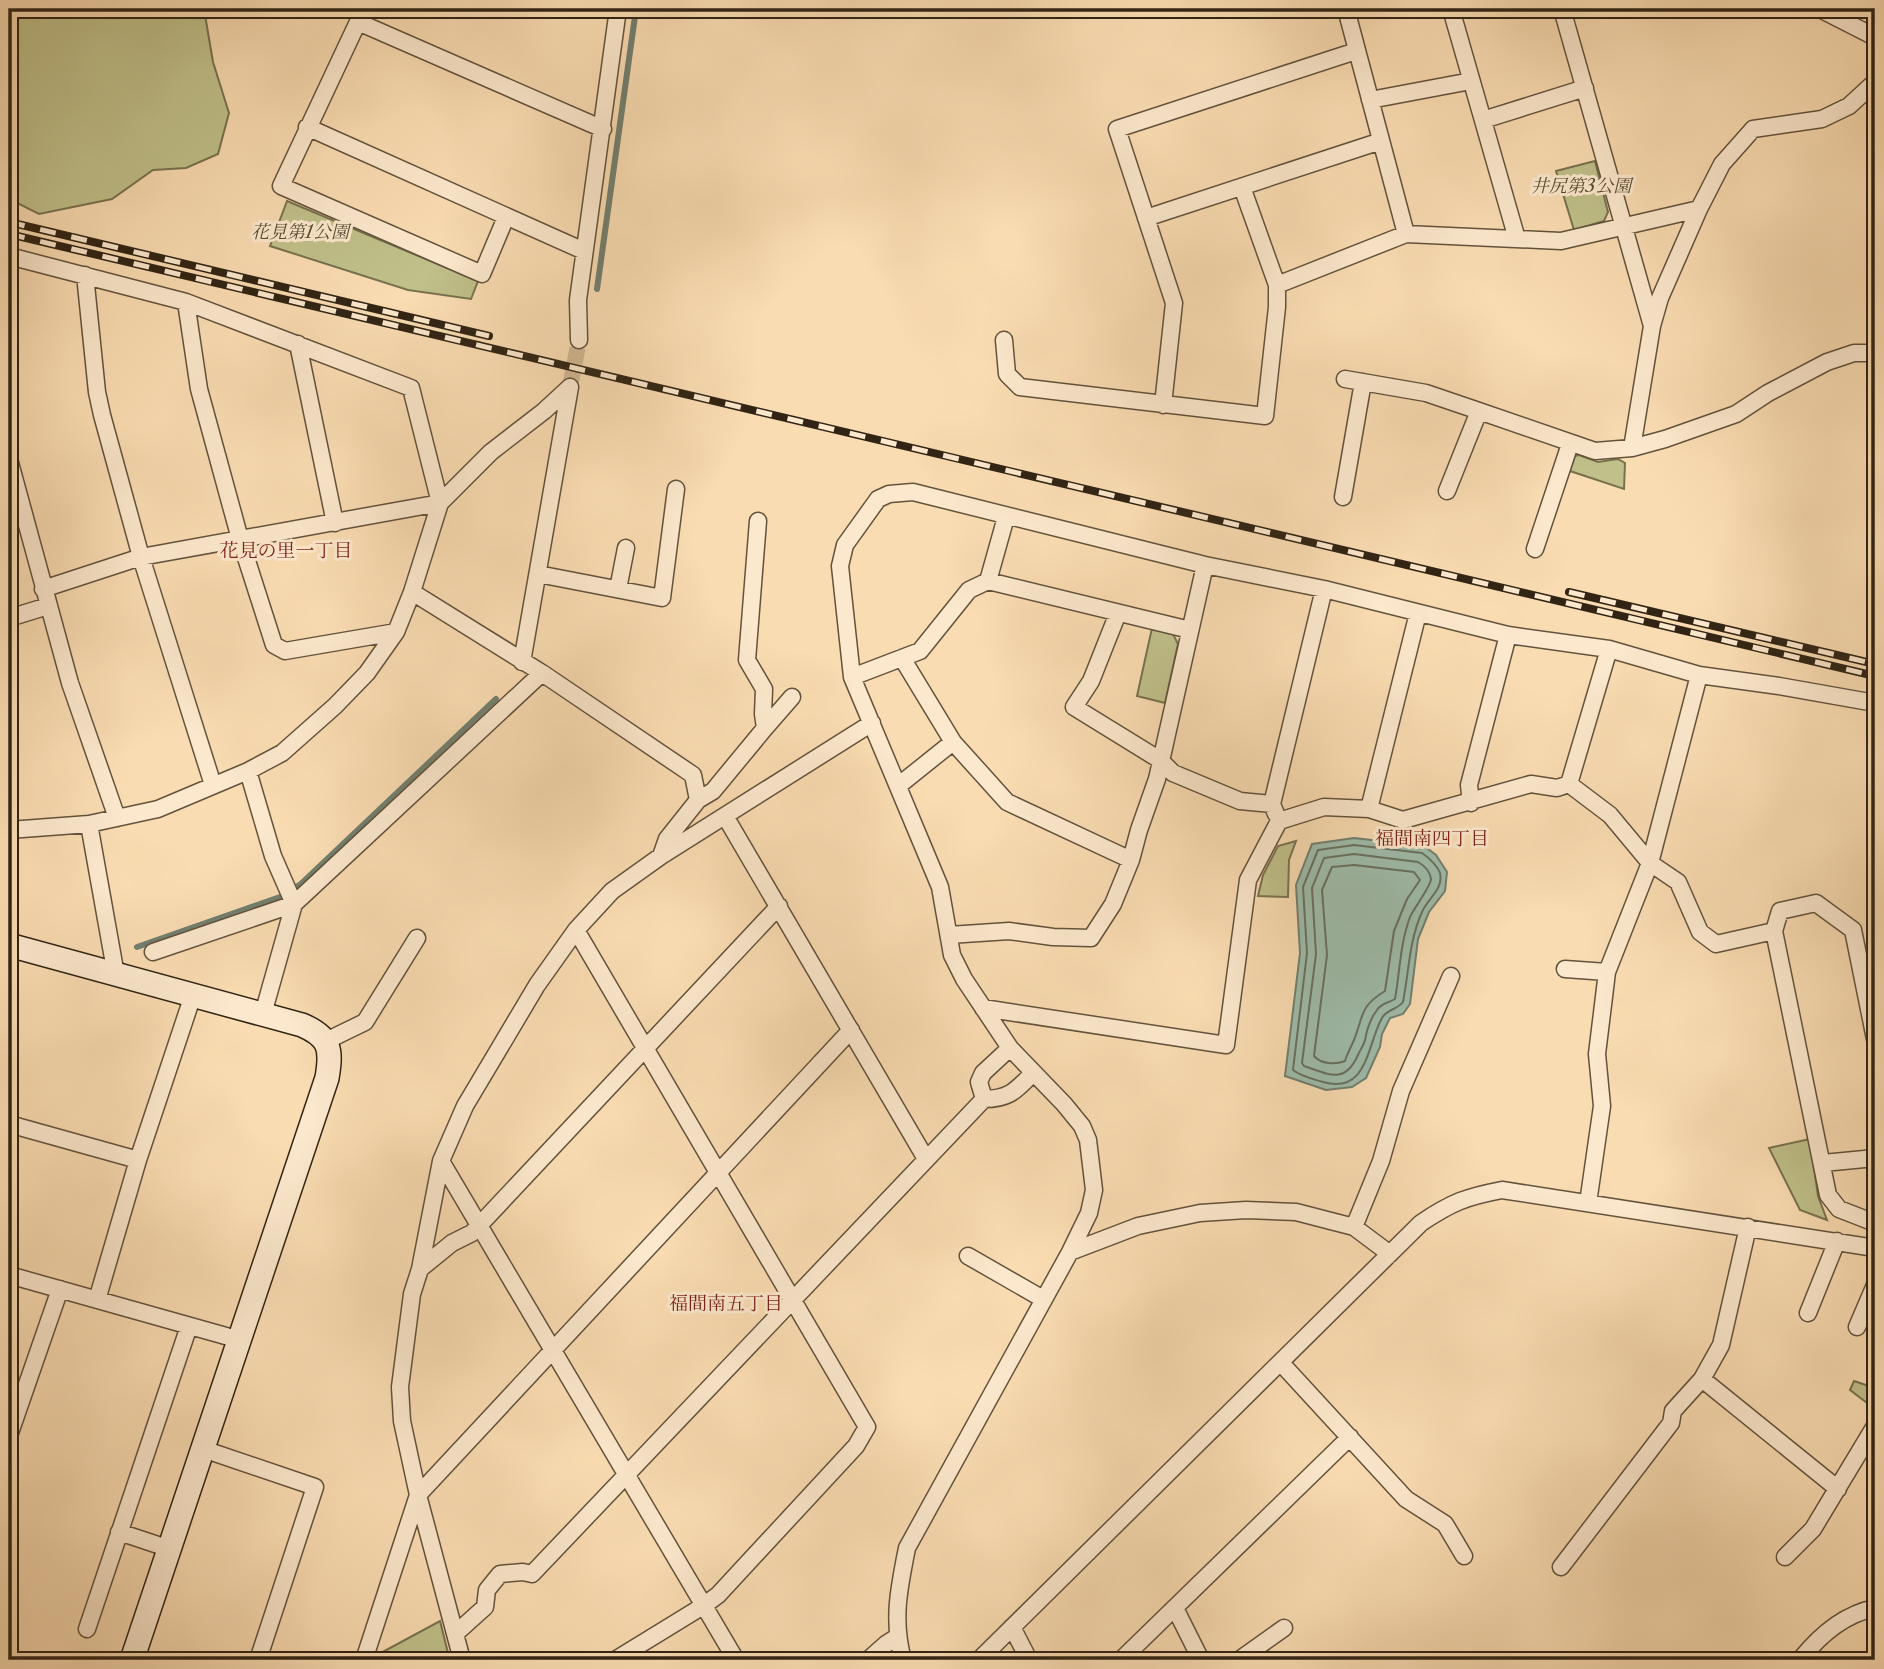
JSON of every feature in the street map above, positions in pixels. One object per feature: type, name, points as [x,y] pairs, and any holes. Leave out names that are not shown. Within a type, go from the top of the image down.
[{"type":"street","points":[[579,340],[578,300],[618,9]]},
{"type":"street","points":[[1346,9],[1406,234]]},
{"type":"street","points":[[1451,9],[1517,239]]},
{"type":"street","points":[[1562,9],[1652,326]]},
{"type":"street","points":[[1820,9],[1875,37]]},
{"type":"street","points":[[506,217],[481,274],[281,186],[361,15],[603,129]]},
{"type":"street","points":[[1163,405],[1174,303],[1117,129],[1356,51]]},
{"type":"street","points":[[1370,100],[1471,81]]},
{"type":"street","points":[[1632,448],[1652,326],[1660,298],[1722,164],[1753,129],[1822,119],[1849,106],[1875,82]]},
{"type":"street","points":[[1483,120],[1584,88]]},
{"type":"street","points":[[307,127],[584,251]]},
{"type":"street","points":[[1146,218],[1381,141]]},
{"type":"street","points":[[1004,340],[1007,374],[1020,387],[1265,416],[1277,285],[1242,187]]},
{"type":"street","points":[[1277,285],[1406,234],[1561,241],[1699,209]]},
{"type":"street","points":[[9,256],[186,302],[411,388],[440,503]]},
{"type":"street","points":[[85,275],[102,415],[141,557],[213,785]]},
{"type":"street","points":[[186,302],[198,389],[240,540],[274,645],[285,651],[396,632]]},
{"type":"street","points":[[298,344],[335,523]]},
{"type":"street","points":[[1345,379],[1426,393],[1595,451],[1632,448],[1665,439],[1736,414],[1768,393],[1827,362],[1854,354],[1875,353]]},
{"type":"street","points":[[1343,497],[1363,382]]},
{"type":"street","points":[[9,830],[89,824],[158,809],[248,771],[282,752],[335,706],[367,673],[396,632],[412,592],[440,503],[491,452],[570,387],[522,662]]},
{"type":"street","points":[[1447,491],[1479,411]]},
{"type":"street","points":[[1535,549],[1570,444]]},
{"type":"street","points":[[9,459],[70,683],[117,818]]},
{"type":"street","points":[[538,574],[662,598],[676,489]]},
{"type":"street","points":[[903,1660],[897,1637],[897,1601],[907,1548],[1070,1252],[1089,1213],[1094,1190],[1088,1139],[1082,1126],[1010,1048],[964,979],[953,955],[940,887],[852,677],[840,566],[845,545],[878,499],[889,494],[913,492],[1205,565],[1324,589],[1508,635],[1609,649],[1699,676],[1779,686],[1875,704]]},
{"type":"street","points":[[43,589],[141,557],[440,503]]},
{"type":"street","points":[[988,581],[1006,517]]},
{"type":"street","points":[[758,521],[747,660],[764,689],[762,714],[765,728]]},
{"type":"street","points":[[618,589],[626,548]]},
{"type":"street","points":[[949,935],[1009,931],[1053,937],[1091,938],[1113,904],[1131,860],[1157,779],[1205,565]]},
{"type":"street","points":[[852,677],[920,651],[969,590],[988,581],[1190,630]]},
{"type":"street","points":[[1279,821],[1272,804],[1324,589]]},
{"type":"street","points":[[412,592],[541,673],[693,775],[698,800]]},
{"type":"street","points":[[9,618],[48,606]]},
{"type":"street","points":[[1118,612],[1091,681],[1073,707],[1160,760],[1173,773],[1240,801],[1272,804]]},
{"type":"street","points":[[1369,809],[1418,613]]},
{"type":"street","points":[[1471,803],[1469,785],[1508,635]]},
{"type":"street","points":[[1569,785],[1609,649]]},
{"type":"street","points":[[902,658],[953,742],[1007,802],[1131,860]]},
{"type":"street","points":[[153,952],[294,904],[541,673]]},
{"type":"street","points":[[1588,1203],[1602,1106],[1597,1054],[1606,972],[1650,863],[1699,676]]},
{"type":"street","points":[[661,856],[667,839],[698,800],[713,791],[792,697]]},
{"type":"street","points":[[462,1660],[418,1495],[402,1421],[400,1387],[412,1294],[420,1269],[441,1161],[466,1106],[537,985],[576,930],[612,891],[661,856],[872,723]]},
{"type":"street","points":[[898,786],[953,742]]},
{"type":"street","points":[[248,771],[273,856],[294,904],[263,1014]]},
{"type":"street","points":[[983,1008],[1226,1045],[1248,880],[1279,821],[1324,807],[1369,809],[1403,820],[1531,784],[1557,788],[1569,785]]},
{"type":"street","points":[[1569,785],[1609,815],[1650,863],[1678,883],[1700,932],[1716,944],[1774,931]]},
{"type":"street","points":[[725,816],[926,1158]]},
{"type":"street","points":[[89,824],[116,975]]},
{"type":"street","points":[[1875,1038],[1853,930],[1816,903],[1780,911],[1774,931],[1828,1195],[1839,1209],[1875,1223]]},
{"type":"street","points":[[420,1269],[452,1243],[472,1233],[479,1226],[779,906]]},
{"type":"street","points":[[576,930],[867,1427],[856,1446],[718,1595],[615,1660]]},
{"type":"street","points":[[326,1041],[365,1022],[417,938]]},
{"type":"street","points":[[9,945],[263,1014],[317,1032],[326,1041],[330,1058],[327,1077],[132,1660]]},
{"type":"street","points":[[1565,969],[1606,972]]},
{"type":"street","points":[[1354,1227],[1381,1161],[1401,1091],[1451,976]]},
{"type":"street","points":[[97,1300],[138,1160],[193,995]]},
{"type":"street","points":[[364,1660],[418,1495],[851,1030]]},
{"type":"street","points":[[984,1099],[979,1082],[983,1073],[1010,1048]]},
{"type":"street","points":[[455,1634],[485,1607],[487,1590],[500,1574],[533,1574],[984,1099],[1001,1099],[1010,1095],[1033,1073]]},
{"type":"street","points":[[9,1124],[138,1160]]},
{"type":"street","points":[[1823,1163],[1875,1158]]},
{"type":"street","points":[[441,1161],[736,1660]]},
{"type":"street","points":[[979,1660],[1421,1223],[1445,1207],[1469,1196],[1503,1190],[1875,1248]]},
{"type":"street","points":[[1070,1252],[1138,1226],[1200,1213],[1246,1210],[1296,1212],[1354,1227],[1390,1254]]},
{"type":"street","points":[[1561,1567],[1671,1423],[1673,1411],[1702,1379],[1721,1345],[1748,1227]]},
{"type":"street","points":[[1808,1312],[1837,1241]]},
{"type":"street","points":[[968,1256],[1043,1299]]},
{"type":"street","points":[[9,1275],[240,1340]]},
{"type":"street","points":[[1857,1327],[1875,1285]]},
{"type":"street","points":[[9,1436],[60,1289]]},
{"type":"street","points":[[87,1629],[189,1326]]},
{"type":"street","points":[[1281,1363],[1406,1499],[1445,1524],[1464,1556]]},
{"type":"street","points":[[1702,1379],[1838,1489]]},
{"type":"street","points":[[1784,1557],[1813,1529],[1875,1426]]},
{"type":"street","points":[[1121,1660],[1350,1437]]},
{"type":"street","points":[[204,1449],[315,1487],[258,1660]]},
{"type":"street","points":[[119,1532],[170,1549]]},
{"type":"street","points":[[1175,1608],[1202,1660]]},
{"type":"street","points":[[1800,1660],[1831,1628],[1862,1611],[1875,1608]]},
{"type":"street","points":[[1012,1627],[1029,1660]]},
{"type":"street","points":[[1238,1660],[1284,1628]]},
{"type":"street","points":[[868,1660],[897,1637]]},
{"type":"green space","points":[[9,9],[204,9],[213,62],[229,113],[218,154],[186,168],[153,170],[112,199],[39,214],[9,199]]},
{"type":"green space","name":"井尻第3公園","points":[[1595,161],[1608,212],[1604,221],[1574,230],[1556,171]]},
{"type":"green space","name":"花見第1公園","points":[[287,201],[478,281],[471,299],[408,290],[270,246]]},
{"type":"green space","points":[[1575,456],[1598,462],[1618,459],[1625,463],[1624,489],[1570,471]]},
{"type":"green space","points":[[1152,628],[1173,634],[1178,644],[1165,703],[1137,696]]},
{"type":"green space","points":[[1296,841],[1289,860],[1288,897],[1258,896],[1263,875],[1278,846]]},
{"type":"green space","points":[[1810,1139],[1818,1196],[1827,1220],[1800,1210],[1769,1148]]},
{"type":"green space","points":[[1854,1381],[1875,1388],[1875,1409],[1850,1390]]},
{"type":"green space","points":[[440,1621],[448,1653],[434,1660],[375,1660],[377,1655]]},
{"type":"water","points":[[1354,838],[1424,846],[1436,855],[1447,872],[1445,891],[1429,912],[1418,939],[1410,1004],[1403,1014],[1390,1018],[1366,1078],[1352,1087],[1326,1090],[1285,1076],[1300,953],[1296,885],[1312,844]]},
{"type":"waterway","points":[[597,289],[636,9]]},
{"type":"waterway","points":[[137,947],[280,897],[301,884],[496,699]]},
{"type":"tunnel","points":[[570,387],[579,340]]},
{"type":"railway","points":[[9,222],[489,336]]},
{"type":"railway","points":[[9,234],[1875,676]]},
{"type":"railway","points":[[1569,592],[1875,664]]},
{"type":"district","name":"花見の里一丁目","points":[[286,550]]},
{"type":"district","name":"福間南四丁目","points":[[1432,838]]},
{"type":"district","name":"福間南五丁目","points":[[726,1303]]}]
